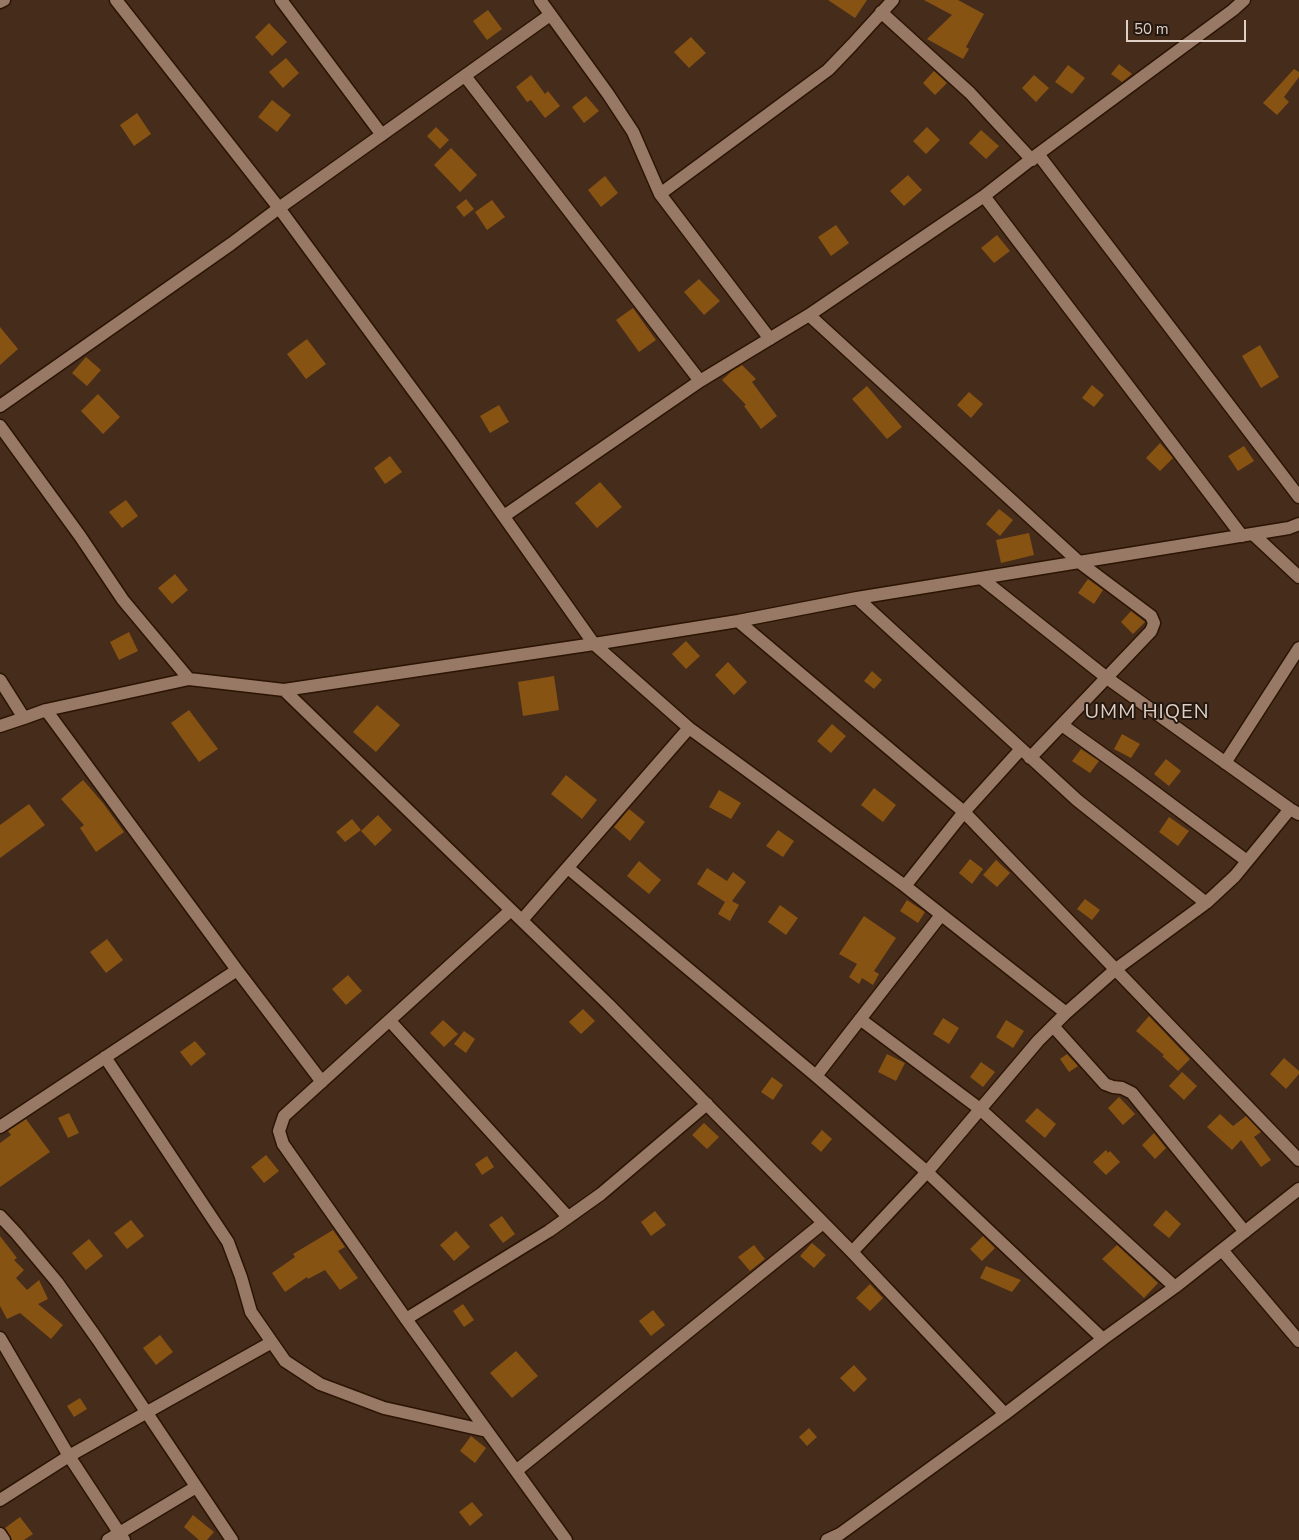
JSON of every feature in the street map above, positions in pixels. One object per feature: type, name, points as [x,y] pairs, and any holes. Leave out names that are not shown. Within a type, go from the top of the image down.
[{"type":"street","points":[[116,0],[278,208],[452,442],[594,644],[689,728],[905,886],[1066,1013]]},
{"type":"street","points":[[281,0],[382,135]]},
{"type":"street","points":[[540,0],[633,132],[660,194],[770,338]]},
{"type":"street","points":[[660,194],[828,70],[893,0]]},
{"type":"street","points":[[504,516],[700,381],[809,315],[984,196],[1244,0]]},
{"type":"street","points":[[881,12],[970,93],[1035,157],[1299,497]]},
{"type":"street","points":[[0,406],[550,15]]},
{"type":"street","points":[[465,76],[700,381]]},
{"type":"street","points":[[984,196],[1248,535],[1299,577]]},
{"type":"street","points":[[809,315],[1079,562],[1151,616],[1154,623],[1151,631],[1062,725],[1026,754],[964,812],[905,886]]},
{"type":"street","points":[[0,426],[80,536],[123,600],[190,679]]},
{"type":"street","points":[[0,726],[46,710],[190,679],[284,690],[738,621],[857,598],[1248,535],[1289,528],[1299,524]]},
{"type":"street","points":[[852,1252],[927,1172],[1038,1042],[1066,1013],[1116,969],[1206,903],[1234,876],[1294,811],[1107,678],[981,578]]},
{"type":"street","points":[[857,598],[1078,800],[1206,903]]},
{"type":"street","points":[[738,621],[964,812],[1299,1160]]},
{"type":"street","points":[[1225,763],[1299,648]]},
{"type":"street","points":[[0,680],[24,718]]},
{"type":"street","points":[[284,690],[608,1004],[852,1252],[1005,1414]]},
{"type":"street","points":[[46,710],[237,970],[322,1082]]},
{"type":"street","points":[[1062,725],[1247,861]]},
{"type":"street","points":[[522,920],[689,728]]},
{"type":"street","points":[[568,868],[816,1076],[927,1172],[1103,1339]]},
{"type":"street","points":[[511,910],[284,1116],[279,1131],[283,1144],[406,1320],[566,1540]]},
{"type":"street","points":[[816,1076],[941,915]]},
{"type":"street","points":[[0,1127],[237,970]]},
{"type":"street","points":[[860,1019],[980,1109],[1175,1287]]},
{"type":"street","points":[[390,1021],[568,1217]]},
{"type":"street","points":[[1053,1026],[1105,1084],[1122,1088],[1132,1093],[1245,1232]]},
{"type":"street","points":[[105,1057],[228,1242],[251,1312],[286,1361],[320,1384],[384,1408],[487,1431]]},
{"type":"street","points":[[406,1320],[549,1231],[601,1194],[707,1104]]},
{"type":"street","points":[[827,1540],[840,1534],[1005,1414],[1175,1287],[1299,1189]]},
{"type":"street","points":[[0,1216],[57,1282],[232,1540]]},
{"type":"street","points":[[516,1471],[823,1223]]},
{"type":"street","points":[[1222,1250],[1299,1340]]},
{"type":"street","points":[[0,1338],[69,1456],[121,1536]]},
{"type":"street","points":[[0,1500],[69,1456],[272,1342]]},
{"type":"street","points":[[108,1540],[121,1536],[196,1486]]},
{"type":"street","points":[[0,1534],[4,1540]]},
{"type":"building","points":[[828,0],[867,0],[855,18]]},
{"type":"building","points":[[924,0],[958,0],[984,14],[966,47],[969,49],[963,59],[927,39],[952,15]]},
{"type":"building","points":[[488,10],[502,29],[487,40],[473,21]]},
{"type":"building","points":[[269,23],[287,42],[272,56],[255,37]]},
{"type":"building","points":[[691,37],[706,53],[689,68],[674,52]]},
{"type":"building","points":[[286,58],[299,73],[283,88],[269,72]]},
{"type":"building","points":[[1119,64],[1132,74],[1122,82],[1111,74]]},
{"type":"building","points":[[1068,65],[1085,78],[1072,94],[1055,82]]},
{"type":"building","points":[[1294,69],[1299,72],[1299,77],[1284,97],[1289,102],[1277,115],[1263,103]]},
{"type":"building","points":[[934,71],[947,83],[935,95],[923,83]]},
{"type":"building","points":[[531,75],[545,94],[548,91],[560,106],[545,118],[531,100],[527,102],[516,87]]},
{"type":"building","points":[[1034,75],[1049,88],[1036,102],[1022,88]]},
{"type":"building","points":[[586,96],[599,111],[584,123],[572,107]]},
{"type":"building","points":[[272,100],[291,115],[277,132],[258,117]]},
{"type":"building","points":[[137,113],[151,134],[134,146],[120,125]]},
{"type":"building","points":[[436,127],[449,140],[440,149],[427,136]]},
{"type":"building","points":[[927,127],[940,140],[926,154],[913,141]]},
{"type":"building","points":[[981,130],[999,146],[986,159],[969,143]]},
{"type":"building","points":[[451,148],[477,175],[460,192],[434,165]]},
{"type":"building","points":[[908,175],[922,190],[904,206],[890,191]]},
{"type":"building","points":[[605,176],[618,193],[601,207],[588,190]]},
{"type":"building","points":[[466,199],[474,209],[464,217],[456,207]]},
{"type":"building","points":[[492,200],[505,217],[487,230],[475,212]]},
{"type":"building","points":[[836,225],[849,243],[831,256],[818,237]]},
{"type":"building","points":[[997,235],[1010,251],[994,263],[981,248]]},
{"type":"building","points":[[699,279],[720,301],[704,315],[684,292]]},
{"type":"building","points":[[633,308],[656,340],[639,352],[616,320]]},
{"type":"building","points":[[0,327],[18,349],[0,365]]},
{"type":"building","points":[[307,339],[326,364],[306,379],[287,354]]},
{"type":"building","points":[[1260,345],[1279,377],[1261,388],[1242,356]]},
{"type":"building","points":[[86,357],[101,370],[87,386],[72,373]]},
{"type":"building","points":[[742,365],[756,379],[752,382],[777,416],[761,429],[744,406],[746,405],[722,380]]},
{"type":"building","points":[[1092,385],[1104,395],[1094,407],[1082,398]]},
{"type":"building","points":[[867,386],[902,427],[887,439],[852,399]]},
{"type":"building","points":[[969,392],[983,404],[971,418],[957,405]]},
{"type":"building","points":[[98,394],[120,417],[103,434],[81,411]]},
{"type":"building","points":[[499,405],[509,422],[490,433],[480,416]]},
{"type":"building","points":[[1160,443],[1173,458],[1160,471],[1146,458]]},
{"type":"building","points":[[1244,446],[1254,461],[1238,471],[1228,456]]},
{"type":"building","points":[[390,456],[402,472],[385,484],[374,468]]},
{"type":"building","points":[[600,482],[622,507],[597,528],[575,503]]},
{"type":"building","points":[[126,500],[138,516],[122,528],[109,512]]},
{"type":"building","points":[[999,509],[1013,520],[1000,536],[986,524]]},
{"type":"building","points":[[1029,533],[1034,555],[1001,563],[996,540]]},
{"type":"building","points":[[175,574],[188,590],[172,604],[158,588]]},
{"type":"building","points":[[1088,579],[1103,590],[1094,604],[1078,593]]},
{"type":"building","points":[[1131,611],[1145,622],[1133,634],[1121,622]]},
{"type":"building","points":[[129,632],[138,651],[119,660],[110,642]]},
{"type":"building","points":[[686,641],[700,656],[686,669],[672,654]]},
{"type":"building","points":[[728,662],[747,682],[734,695],[715,675]]},
{"type":"building","points":[[872,671],[882,680],[874,689],[864,681]]},
{"type":"building","points":[[554,676],[559,710],[523,716],[518,682]]},
{"type":"building","points":[[377,705],[400,725],[376,752],[353,732]]},
{"type":"building","points":[[189,710],[218,749],[199,762],[171,723]]},
{"type":"building","points":[[832,724],[846,736],[831,753],[817,741]]},
{"type":"building","points":[[1122,734],[1140,744],[1131,758],[1114,749]]},
{"type":"building","points":[[1081,749],[1099,761],[1090,773],[1072,761]]},
{"type":"building","points":[[1166,759],[1181,771],[1169,786],[1154,774]]},
{"type":"building","points":[[566,775],[597,800],[582,819],[551,794]]},
{"type":"building","points":[[83,780],[124,832],[96,852],[80,828],[84,825],[61,799]]},
{"type":"building","points":[[874,788],[896,805],[883,822],[861,805]]},
{"type":"building","points":[[719,790],[741,803],[731,819],[709,807]]},
{"type":"building","points":[[29,804],[45,825],[0,858],[0,825]]},
{"type":"building","points":[[629,809],[645,822],[630,841],[614,827]]},
{"type":"building","points":[[378,815],[392,830],[375,846],[361,831]]},
{"type":"building","points":[[1169,817],[1189,831],[1178,846],[1159,832]]},
{"type":"building","points":[[352,819],[361,830],[345,842],[336,832]]},
{"type":"building","points":[[778,830],[794,841],[783,857],[766,846]]},
{"type":"building","points":[[970,859],[983,869],[972,884],[959,873]]},
{"type":"building","points":[[996,860],[1010,873],[997,887],[983,875]]},
{"type":"building","points":[[639,861],[661,880],[649,894],[627,876]]},
{"type":"building","points":[[707,868],[727,881],[733,872],[746,882],[732,901],[739,905],[730,921],[718,914],[725,902],[697,884]]},
{"type":"building","points":[[1085,899],[1100,910],[1092,920],[1077,909]]},
{"type":"building","points":[[907,900],[925,912],[918,923],[900,911]]},
{"type":"building","points":[[780,905],[798,918],[786,935],[768,922]]},
{"type":"building","points":[[864,916],[896,938],[874,971],[879,974],[873,985],[862,978],[859,984],[849,977],[857,964],[839,954]]},
{"type":"building","points":[[107,939],[123,960],[106,973],[90,952]]},
{"type":"building","points":[[348,975],[362,991],[346,1005],[332,989]]},
{"type":"building","points":[[583,1009],[595,1021],[581,1034],[569,1022]]},
{"type":"building","points":[[1149,1016],[1190,1059],[1178,1071],[1162,1056],[1164,1055],[1136,1031]]},
{"type":"building","points":[[943,1018],[959,1028],[949,1044],[933,1034]]},
{"type":"building","points":[[443,1020],[458,1034],[444,1047],[430,1033]]},
{"type":"building","points":[[1006,1020],[1024,1031],[1013,1048],[996,1037]]},
{"type":"building","points":[[464,1031],[475,1039],[466,1053],[454,1044]]},
{"type":"building","points":[[195,1041],[206,1054],[191,1066],[180,1052]]},
{"type":"building","points":[[887,1054],[905,1063],[896,1081],[878,1072]]},
{"type":"building","points":[[1067,1054],[1078,1066],[1069,1072],[1060,1059]]},
{"type":"building","points":[[1284,1058],[1299,1071],[1299,1074],[1286,1089],[1270,1074]]},
{"type":"building","points":[[981,1062],[995,1072],[983,1087],[970,1077]]},
{"type":"building","points":[[1182,1072],[1197,1086],[1184,1100],[1169,1086]]},
{"type":"building","points":[[772,1077],[783,1085],[773,1100],[761,1092]]},
{"type":"building","points":[[1119,1097],[1135,1114],[1123,1125],[1108,1108]]},
{"type":"building","points":[[1037,1108],[1056,1124],[1045,1138],[1025,1121]]},
{"type":"building","points":[[69,1113],[79,1133],[68,1138],[58,1118]]},
{"type":"building","points":[[1220,1114],[1233,1126],[1246,1116],[1261,1132],[1254,1137],[1271,1160],[1261,1167],[1241,1140],[1232,1150],[1207,1127]]},
{"type":"building","points":[[26,1119],[50,1152],[0,1187],[0,1143],[11,1135],[8,1131]]},
{"type":"building","points":[[704,1123],[719,1137],[707,1149],[692,1135]]},
{"type":"building","points":[[822,1130],[832,1139],[821,1152],[811,1143]]},
{"type":"building","points":[[1154,1133],[1166,1148],[1155,1159],[1142,1145]]},
{"type":"building","points":[[1106,1150],[1108,1153],[1110,1151],[1120,1162],[1106,1175],[1093,1162]]},
{"type":"building","points":[[266,1155],[279,1171],[264,1183],[251,1167]]},
{"type":"building","points":[[487,1156],[494,1167],[482,1175],[475,1164]]},
{"type":"building","points":[[1166,1210],[1181,1224],[1169,1238],[1153,1225]]},
{"type":"building","points":[[655,1211],[666,1225],[651,1236],[641,1222]]},
{"type":"building","points":[[502,1216],[515,1234],[503,1243],[489,1225]]},
{"type":"building","points":[[131,1220],[144,1236],[127,1249],[114,1233]]},
{"type":"building","points":[[333,1230],[345,1247],[338,1251],[358,1278],[340,1290],[325,1270],[308,1279],[307,1277],[285,1292],[272,1273],[295,1257],[293,1254]]},
{"type":"building","points":[[456,1231],[470,1247],[454,1261],[440,1245]]},
{"type":"building","points":[[0,1236],[17,1258],[14,1260],[24,1270],[16,1278],[27,1290],[39,1280],[48,1299],[38,1304],[63,1325],[51,1339],[20,1313],[7,1319],[0,1306]]},
{"type":"building","points":[[983,1236],[995,1248],[982,1261],[970,1249]]},
{"type":"building","points":[[89,1239],[103,1256],[86,1270],[72,1253]]},
{"type":"building","points":[[812,1243],[826,1255],[814,1268],[800,1256]]},
{"type":"building","points":[[754,1245],[765,1259],[750,1271],[738,1257]]},
{"type":"building","points":[[1117,1245],[1158,1283],[1144,1298],[1102,1259]]},
{"type":"building","points":[[986,1266],[1021,1280],[1012,1292],[980,1278]]},
{"type":"building","points":[[870,1284],[883,1298],[870,1311],[856,1298]]},
{"type":"building","points":[[463,1304],[474,1320],[464,1327],[453,1311]]},
{"type":"building","points":[[653,1310],[665,1325],[651,1336],[639,1321]]},
{"type":"building","points":[[160,1335],[173,1352],[156,1365],[143,1348]]},
{"type":"building","points":[[516,1351],[538,1376],[512,1398],[490,1373]]},
{"type":"building","points":[[854,1365],[867,1379],[854,1392],[840,1378]]},
{"type":"building","points":[[80,1398],[87,1409],[74,1417],[67,1406]]},
{"type":"building","points":[[809,1428],[817,1437],[807,1446],[799,1437]]},
{"type":"building","points":[[471,1436],[486,1448],[475,1463],[460,1451]]},
{"type":"building","points":[[472,1502],[483,1515],[470,1526],[459,1512]]},
{"type":"building","points":[[193,1515],[214,1532],[207,1540],[199,1540],[184,1527]]},
{"type":"building","points":[[20,1517],[33,1534],[24,1540],[12,1540],[5,1528]]},
{"type":"district","name":"UMM HIQEN","points":[[1147,713]]}]
